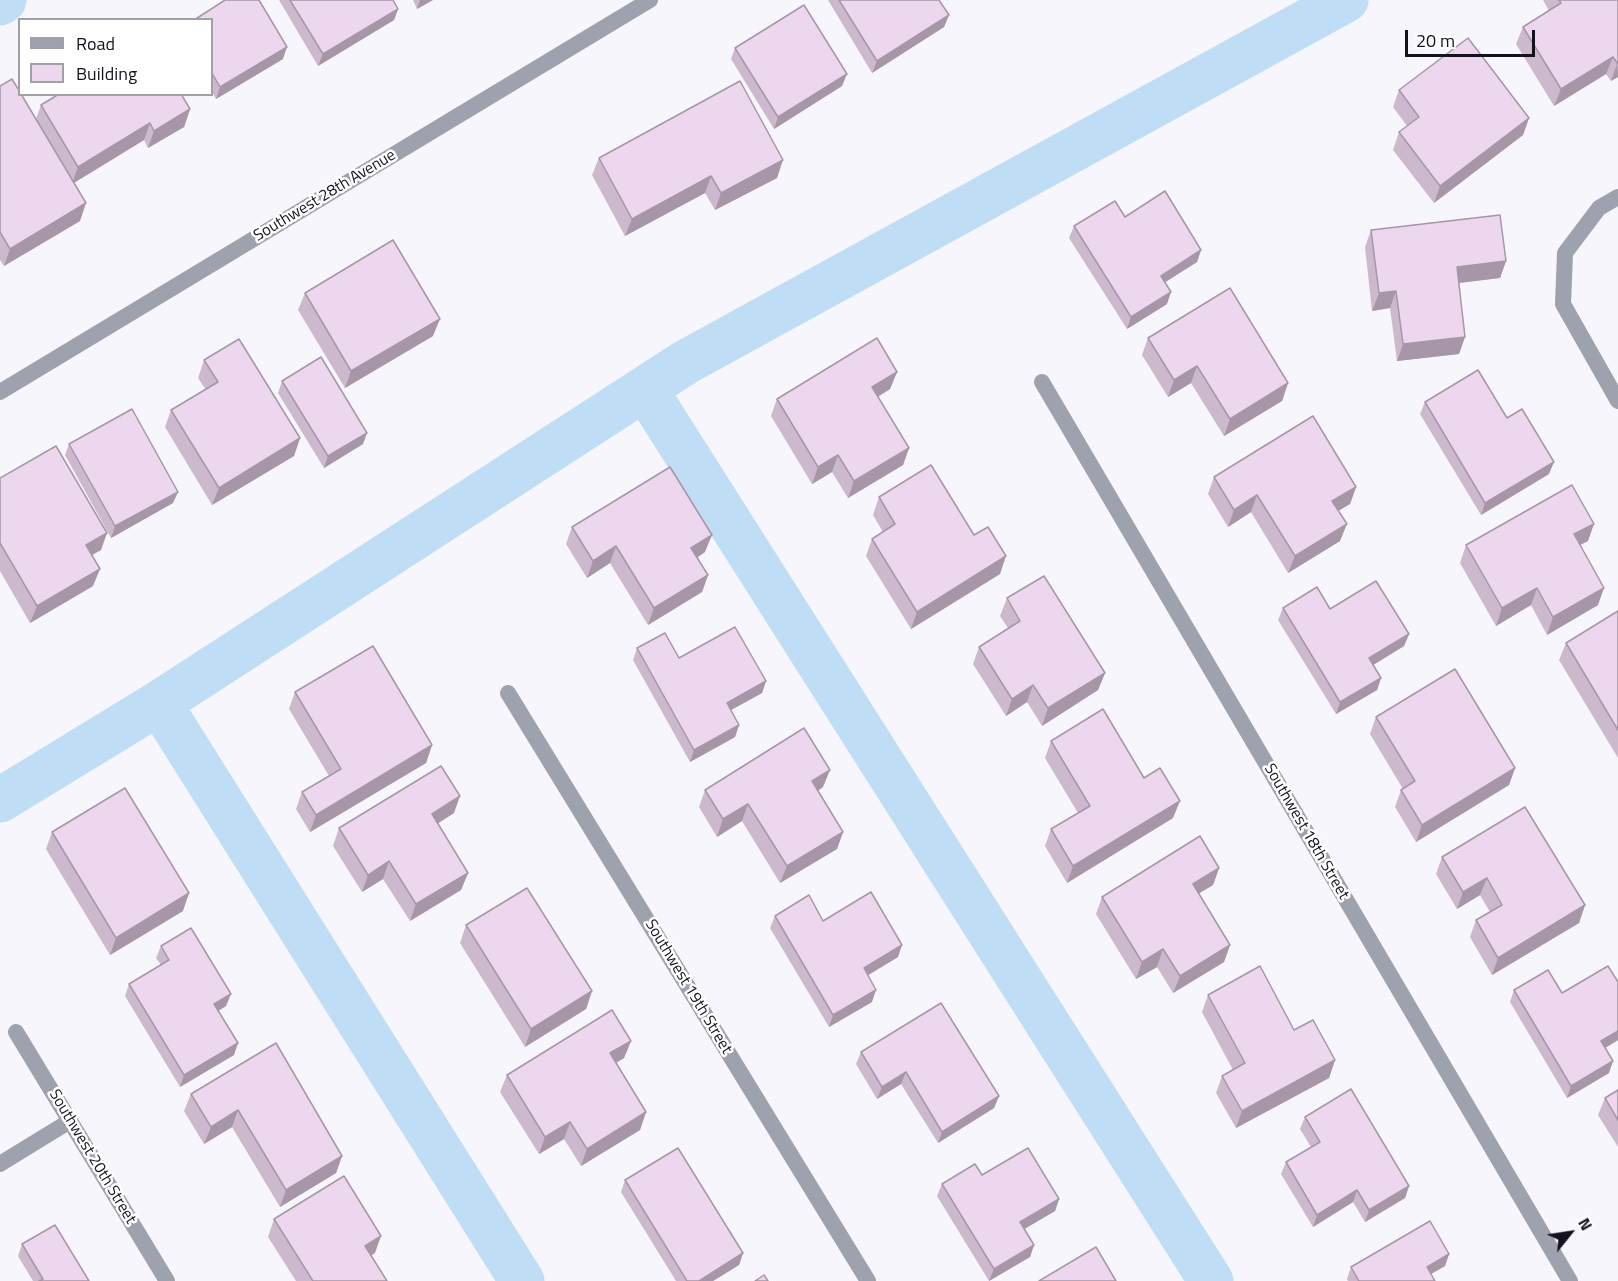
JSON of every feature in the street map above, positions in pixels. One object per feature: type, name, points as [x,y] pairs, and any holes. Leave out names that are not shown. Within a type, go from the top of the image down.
[{"type":"street","name":"Southwest 28th Avenue","points":[[0,393],[650,0]]},
{"type":"street","points":[[1618,196],[1599,208],[1565,253],[1563,304],[1618,400]]},
{"type":"street","name":"Southwest 18th Street","points":[[1042,382],[1570,1281]]},
{"type":"street","name":"Southwest 19th Street","points":[[508,693],[868,1281]]},
{"type":"street","name":"Southwest 20th Street","points":[[16,1032],[167,1281]]},
{"type":"street","points":[[0,1164],[70,1121]]},
{"type":"building","points":[[225,0],[259,0],[287,47],[220,87],[213,75],[213,18],[197,18]]},
{"type":"building","points":[[290,0],[393,0],[398,9],[323,54]]},
{"type":"building","points":[[839,0],[939,0],[949,15],[877,61]]},
{"type":"building","points":[[1559,0],[1618,0],[1618,64],[1613,57],[1561,89],[1523,27],[1561,3]]},
{"type":"building","points":[[804,5],[847,74],[778,117],[735,48]]},
{"type":"building","points":[[1468,38],[1529,118],[1440,186],[1399,132],[1419,117],[1399,90]]},
{"type":"building","points":[[12,79],[18,89],[18,96],[22,96],[86,203],[10,249],[0,232],[0,86]]},
{"type":"building","points":[[740,81],[783,160],[721,193],[711,176],[632,219],[599,158]]},
{"type":"building","points":[[56,96],[182,96],[190,109],[154,131],[150,123],[78,167],[41,105]]},
{"type":"building","points":[[1165,191],[1201,250],[1161,276],[1171,292],[1131,317],[1074,226],[1115,201],[1125,217]]},
{"type":"building","points":[[1500,215],[1506,261],[1457,267],[1465,337],[1403,344],[1396,291],[1379,293],[1371,230]]},
{"type":"building","points":[[393,240],[440,319],[351,371],[305,293]]},
{"type":"building","points":[[1230,288],[1288,383],[1230,419],[1197,366],[1174,380],[1148,338]]},
{"type":"building","points":[[877,338],[897,372],[872,387],[909,448],[854,481],[838,455],[818,467],[777,399]]},
{"type":"building","points":[[239,339],[300,438],[219,488],[171,410],[218,382],[204,360]]},
{"type":"building","points":[[321,357],[367,433],[328,456],[282,381]]},
{"type":"building","points":[[1478,370],[1507,418],[1522,409],[1554,462],[1485,503],[1425,402]]},
{"type":"building","points":[[132,409],[178,492],[115,526],[69,444]]},
{"type":"building","points":[[1313,416],[1356,487],[1332,501],[1347,524],[1295,556],[1257,495],[1234,510],[1214,477]]},
{"type":"building","points":[[56,446],[107,533],[86,545],[100,569],[37,606],[0,543],[0,478]]},
{"type":"building","points":[[931,465],[974,535],[988,527],[1006,556],[917,612],[872,539],[895,524],[879,497]]},
{"type":"building","points":[[670,467],[712,535],[691,548],[708,575],[654,608],[616,546],[593,561],[572,527]]},
{"type":"building","points":[[1572,485],[1594,524],[1574,534],[1604,588],[1553,617],[1537,588],[1502,608],[1466,545]]},
{"type":"building","points":[[1044,576],[1105,673],[1048,708],[1033,685],[1012,699],[979,647],[1020,621],[1007,598]]},
{"type":"building","points":[[1376,581],[1409,634],[1369,658],[1381,678],[1340,702],[1283,608],[1317,587],[1330,609]]},
{"type":"building","points":[[1618,611],[1618,730],[1566,643]]},
{"type":"building","points":[[735,627],[766,681],[727,703],[739,725],[694,750],[637,648],[665,633],[679,658]]},
{"type":"building","points":[[373,646],[432,745],[316,815],[302,792],[341,769],[295,692]]},
{"type":"building","points":[[1455,669],[1515,768],[1422,825],[1401,790],[1415,781],[1376,717]]},
{"type":"building","points":[[1103,709],[1144,778],[1160,768],[1180,801],[1073,866],[1051,829],[1090,806],[1051,741]]},
{"type":"building","points":[[804,728],[830,770],[812,781],[843,832],[787,866],[748,804],[723,819],[705,790]]},
{"type":"building","points":[[441,766],[460,796],[432,814],[468,873],[416,904],[389,861],[368,875],[339,828]]},
{"type":"building","points":[[125,788],[189,893],[116,938],[52,832]]},
{"type":"building","points":[[1525,807],[1585,905],[1498,958],[1476,920],[1502,905],[1487,878],[1463,892],[1442,857]]},
{"type":"building","points":[[1200,836],[1219,868],[1193,884],[1230,945],[1180,976],[1163,949],[1142,962],[1102,897]]},
{"type":"building","points":[[527,888],[592,991],[531,1029],[466,925]]},
{"type":"building","points":[[871,892],[902,945],[864,968],[876,990],[833,1015],[775,916],[809,895],[823,921]]},
{"type":"building","points":[[191,928],[231,994],[214,1004],[238,1043],[184,1075],[129,984],[169,960],[161,946]]},
{"type":"building","points":[[1260,966],[1294,1030],[1313,1020],[1335,1060],[1242,1111],[1222,1076],[1245,1063],[1208,995]]},
{"type":"building","points":[[1608,966],[1618,982],[1618,1031],[1601,1041],[1613,1061],[1571,1086],[1514,990],[1548,970],[1562,993]]},
{"type":"building","points":[[941,1003],[999,1096],[942,1132],[906,1072],[882,1087],[861,1052]]},
{"type":"building","points":[[612,1010],[631,1041],[610,1053],[646,1112],[587,1149],[570,1122],[545,1137],[507,1075]]},
{"type":"building","points":[[276,1043],[342,1156],[286,1190],[238,1110],[211,1127],[191,1094]]},
{"type":"building","points":[[1351,1089],[1409,1186],[1369,1210],[1357,1190],[1317,1215],[1286,1162],[1320,1142],[1305,1117]]},
{"type":"building","points":[[1618,1090],[1618,1120],[1605,1098]]},
{"type":"building","points":[[678,1148],[743,1253],[699,1281],[687,1281],[625,1180]]},
{"type":"building","points":[[1028,1148],[1059,1199],[1020,1222],[1034,1245],[994,1269],[942,1184],[975,1164],[982,1175]]},
{"type":"building","points":[[344,1176],[381,1236],[365,1246],[387,1281],[313,1281],[274,1219]]},
{"type":"building","points":[[1430,1221],[1449,1254],[1427,1267],[1435,1281],[1359,1281],[1351,1267]]},
{"type":"building","points":[[55,1225],[89,1281],[39,1281],[43,1279],[22,1244]]},
{"type":"building","points":[[1096,1247],[1116,1281],[1039,1281]]},
{"type":"building","points":[[764,1275],[768,1281],[755,1281]]},
{"type":"waterway","points":[[0,3],[4,0]]},
{"type":"waterway","points":[[0,800],[159,703],[686,362],[1346,0]]},
{"type":"waterway","points":[[645,389],[1211,1281]]},
{"type":"waterway","points":[[159,703],[522,1281]]}]
